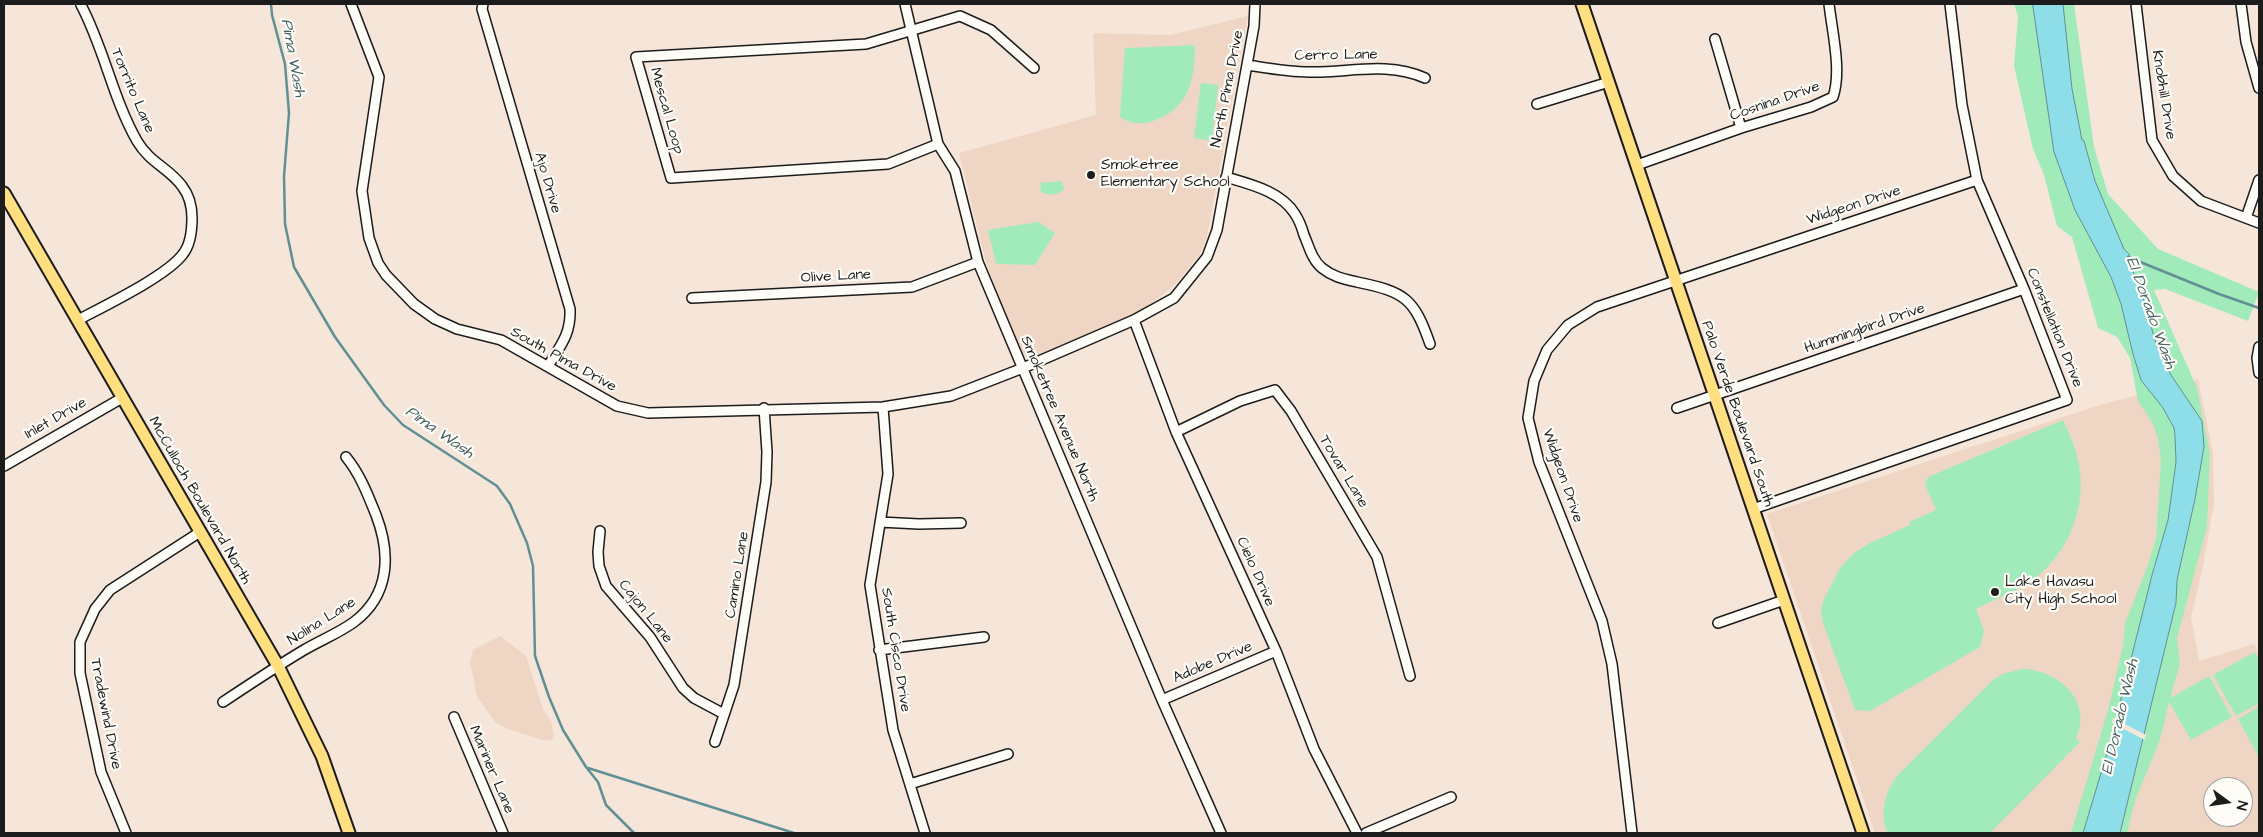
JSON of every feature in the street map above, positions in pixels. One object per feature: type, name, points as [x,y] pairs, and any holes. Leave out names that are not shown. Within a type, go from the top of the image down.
[{"type":"main road","name":"Palo Verde Boulevard South","points":[[1582,4],[1863,833]]},
{"type":"main road","name":"McCulloch Boulevard North","points":[[4,193],[278,666],[322,756],[348,833]]},
{"type":"street","name":"South Pima Drive","points":[[351,4],[379,77],[362,191],[369,238],[378,263],[393,285],[414,304],[435,319],[457,329],[501,340],[617,406],[648,413],[764,408],[883,407],[951,396],[1023,368]]},
{"type":"street","name":"Ajo Drive","points":[[483,4],[482,9],[570,309],[570,325],[566,338],[548,366]]},
{"type":"street","name":"Smoketree Avenue North","points":[[905,4],[938,144],[955,171],[978,262],[1162,700],[1221,833]]},
{"type":"street","name":"North Pima Drive","points":[[1023,368],[1134,320],[1174,298],[1206,257],[1217,230],[1254,26],[1255,4]]},
{"type":"street","name":"Cosnina Drive","points":[[1638,165],[1741,128],[1811,107],[1833,97],[1836,88],[1836,74],[1829,4]]},
{"type":"street","name":"Constellation Drive","points":[[1753,509],[2068,400],[2024,289],[1977,180],[1962,105],[1950,4]]},
{"type":"street","name":"Knobhill Drive","points":[[2136,4],[2152,140],[2173,176],[2201,201],[2259,223]]},
{"type":"street","points":[[2241,4],[2246,42],[2259,88]]},
{"type":"street","name":"Torrito Lane","points":[[78,320],[155,277],[177,260],[188,244],[192,227],[190,202],[183,186],[145,154],[136,138],[107,71],[92,26],[81,5]]},
{"type":"street","points":[[912,30],[960,16],[991,30],[1034,68]]},
{"type":"street","name":"Mescal Loop","points":[[912,30],[866,44],[636,57],[671,178],[888,164],[938,144]]},
{"type":"street","points":[[1715,39],[1741,128]]},
{"type":"street","name":"Cerro Lane","points":[[1247,65],[1309,72],[1381,68],[1401,70],[1424,78]]},
{"type":"street","points":[[1537,104],[1609,82]]},
{"type":"street","points":[[1226,177],[1266,190],[1286,204],[1295,214],[1311,253],[1320,266],[1333,276],[1387,290],[1403,297],[1415,309],[1430,344]]},
{"type":"street","name":"Widgeon Drive","points":[[1632,833],[1612,664],[1602,621],[1539,462],[1528,418],[1534,381],[1547,350],[1568,325],[1597,307],[1977,180]]},
{"type":"street","points":[[2246,218],[2259,180]]},
{"type":"street","name":"Olive Lane","points":[[692,298],[912,287],[978,262]]},
{"type":"street","name":"Hummingbird Drive","points":[[1677,408],[2024,289]]},
{"type":"street","name":"Cielo Drive","points":[[1134,320],[1176,432],[1276,651],[1314,749],[1357,833]]},
{"type":"street","points":[[2259,346],[2257,358],[2259,373]]},
{"type":"street","name":"Tovar Lane","points":[[1176,432],[1240,401],[1275,390],[1291,411],[1378,557],[1410,676]]},
{"type":"street","name":"Inlet Drive","points":[[4,466],[122,398]]},
{"type":"street","name":"South Cisco Drive","points":[[883,407],[888,474],[870,586],[893,730],[925,833]]},
{"type":"street","name":"Camino Lane","points":[[715,742],[734,685],[766,482],[767,452],[764,408]]},
{"type":"street","name":"Nolina Lane","points":[[224,702],[278,666],[354,622],[369,608],[380,589],[385,574],[384,540],[368,496],[355,468],[346,457]]},
{"type":"street","points":[[880,522],[919,524],[961,523]]},
{"type":"street","name":"Cajon Lane","points":[[600,531],[599,566],[606,586],[650,637],[683,688],[694,698],[724,714]]},
{"type":"street","name":"Tradewind Drive","points":[[126,833],[101,772],[80,673],[80,642],[95,609],[110,590],[200,532]]},
{"type":"street","points":[[1718,623],[1784,600]]},
{"type":"street","points":[[879,650],[984,637]]},
{"type":"street","name":"Adobe Drive","points":[[1162,700],[1276,651]]},
{"type":"street","name":"Mariner Lane","points":[[454,717],[503,833]]},
{"type":"street","points":[[910,784],[1008,754]]},
{"type":"street","points":[[1366,833],[1451,797]]},
{"type":"shaded area","name":"Smoketree Elementary School","points":[[1248,16],[1207,237],[1200,254],[1176,284],[1142,311],[1036,356],[1027,357],[1019,352],[985,259],[959,153],[1096,115],[1093,33],[1170,35]]},
{"type":"shaded area","name":"Lake Havasu City High School","points":[[2198,379],[2213,452],[2214,503],[2203,566],[2191,618],[2199,661],[2254,644],[2259,654],[2259,833],[1875,833],[1767,514],[2100,405]]},
{"type":"shaded area","points":[[500,636],[526,656],[543,709],[551,721],[554,736],[551,740],[542,740],[508,729],[495,722],[477,697],[470,662],[473,650]]},
{"type":"green space","points":[[2014,4],[2074,4],[2094,147],[2108,194],[2158,249],[2259,292],[2248,321],[2165,289],[2154,290],[2197,388],[2210,454],[2207,527],[2177,638],[2180,664],[2170,698],[2209,676],[2232,717],[2191,740],[2169,702],[2160,740],[2135,801],[2127,833],[2071,833],[2108,710],[2123,646],[2125,623],[2148,565],[2156,538],[2161,461],[2158,439],[2153,424],[2138,401],[2130,358],[2117,337],[2098,328],[2072,237],[2057,226],[2044,175],[2033,149],[2014,66],[2018,16]]},
{"type":"green space","points":[[1195,45],[1194,70],[1188,92],[1175,109],[1165,116],[1144,123],[1132,122],[1120,117],[1125,48]]},
{"type":"green space","points":[[1201,83],[1218,85],[1212,141],[1194,138]]},
{"type":"green space","points":[[1062,181],[1064,189],[1059,193],[1050,195],[1041,192],[1040,183]]},
{"type":"green space","points":[[1038,222],[1055,233],[1035,265],[996,264],[988,230]]},
{"type":"green space","points":[[2063,420],[2074,445],[2078,460],[2080,493],[2078,510],[2073,526],[2057,555],[2047,568],[2027,584],[1976,609],[1984,631],[1980,647],[1870,711],[1855,710],[1823,623],[1821,610],[1823,601],[1840,568],[1853,554],[1868,544],[1910,525],[1909,522],[1936,510],[1925,485],[1928,477]]},
{"type":"green space","points":[[2255,652],[2259,660],[2259,703],[2236,716],[2213,675]]},
{"type":"green space","points":[[2022,669],[2035,670],[2048,675],[2059,681],[2069,690],[2076,700],[2080,712],[2080,724],[2076,738],[2080,742],[1990,833],[1887,833],[1884,818],[1886,796],[1897,776],[1994,679],[2003,674]]},
{"type":"green space","points":[[2259,707],[2259,757],[2238,719]]},
{"type":"water","name":"El Dorado Wash","points":[[2033,4],[2063,4],[2072,89],[2082,140],[2084,141],[2095,181],[2124,249],[2129,254],[2130,263],[2143,298],[2157,347],[2171,375],[2202,421],[2204,447],[2195,499],[2177,580],[2176,603],[2120,833],[2083,833],[2110,743],[2152,575],[2168,520],[2176,462],[2175,435],[2174,428],[2163,408],[2141,380],[2121,304],[2111,277],[2075,210],[2054,152]]},
{"type":"pier","points":[[2113,718],[2146,735],[2145,740],[2112,723]]},
{"type":"waterway","name":"Pima Wash","points":[[271,4],[272,15],[285,64],[289,113],[284,176],[285,224],[294,267],[335,337],[384,405],[403,425],[497,486],[510,504],[527,543],[533,566],[535,656],[549,697],[563,730],[586,767],[598,782],[606,805],[634,833]]},
{"type":"waterway","name":"El Dorado Wash","points":[[2128,257],[2259,308]]},
{"type":"waterway","points":[[588,768],[794,833]]},
{"type":"place","name":"Smoketree Elementary School","points":[[1091,175]]},
{"type":"place","name":"Lake Havasu City High School","points":[[1995,592]]}]
